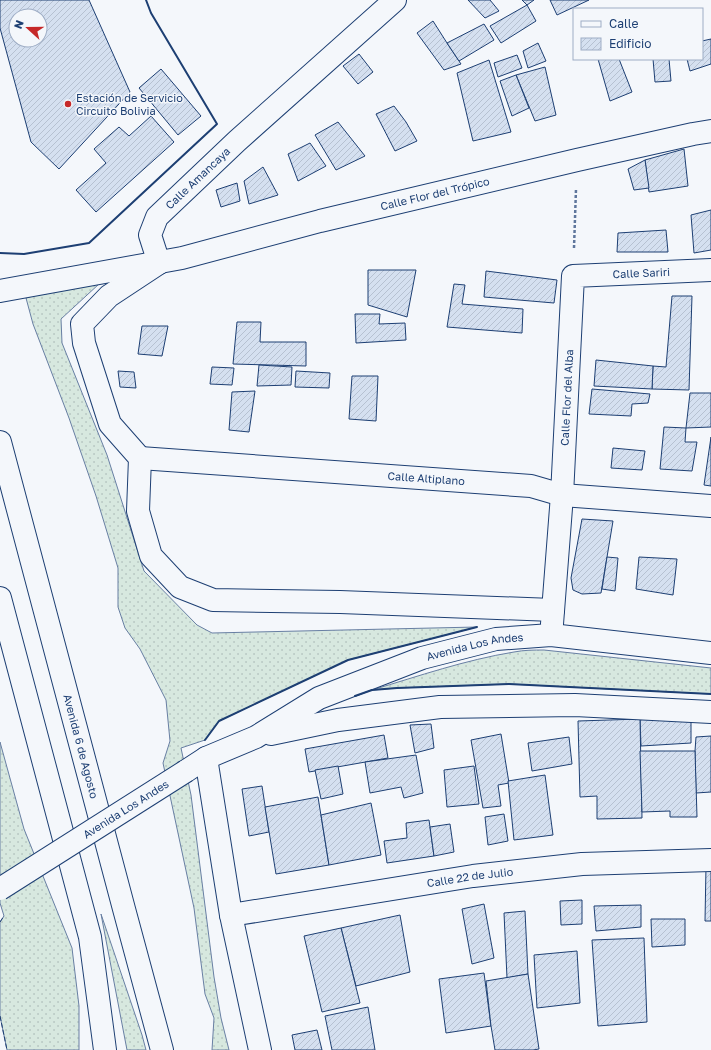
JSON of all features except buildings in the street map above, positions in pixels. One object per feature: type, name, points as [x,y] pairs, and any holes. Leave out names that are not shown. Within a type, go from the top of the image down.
[{"type":"street","name":"Calle Amancaya","points":[[160,262],[150,235],[157,217],[237,141],[395,0]]},
{"type":"street","name":"Calle Flor del Trópico","points":[[160,262],[182,258],[320,221],[577,160],[711,131]]},
{"type":"street","points":[[0,291],[160,262]]},
{"type":"street","points":[[160,262],[109,296],[82,324],[84,343],[110,424],[140,458],[138,511],[151,556],[180,587],[213,600],[340,602],[553,610]]},
{"type":"street","name":"Calle Sariri","points":[[573,276],[711,270]]},
{"type":"street","name":"Calle Flor del Alba","points":[[551,635],[562,495],[573,276]]},
{"type":"street","name":"Avenida 6 de Agosto","points":[[0,442],[162,1050]]},
{"type":"street","name":"Calle Altiplano","points":[[140,458],[530,486],[562,495],[711,506]]},
{"type":"street","points":[[0,598],[90,937],[105,1050]]},
{"type":"street","name":"Avenida Los Andes","points":[[0,889],[206,758],[256,737],[319,698],[422,658],[496,638],[551,635],[711,653]]},
{"type":"street","name":"Avenida Los Andes","points":[[256,737],[338,720],[440,707],[575,705],[711,712]]},
{"type":"street","points":[[206,758],[231,915],[260,1050]]},
{"type":"street","name":"Calle 22 de Julio","points":[[231,915],[473,876],[582,864],[711,860]]},
{"type":"path","points":[[573,276],[577,160]]},
{"type":"shaded area","points":[[112,272],[61,319],[62,343],[107,455],[144,571],[197,625],[212,633],[477,627],[348,660],[219,721],[205,740],[181,748],[191,795],[214,977],[221,1018],[229,1050],[212,1050],[214,1018],[205,994],[194,908],[163,763],[170,741],[166,700],[140,649],[125,628],[118,607],[118,568],[96,496],[69,418],[33,324],[26,298]]},
{"type":"shaded area","points":[[544,650],[711,668],[711,694],[509,684],[372,690],[478,659],[518,651]]},
{"type":"shaded area","points":[[0,742],[24,829],[72,948],[79,1006],[79,1050],[7,1050],[0,1016],[0,922],[4,916],[0,903]]},
{"type":"shaded area","points":[[101,914],[142,1035],[146,1050],[127,1050]]},
{"type":"fence","points":[[0,922],[4,916]]},
{"type":"fence","points":[[0,1016],[7,1050]]},
{"type":"wall","points":[[0,253],[24,254],[89,243],[217,124],[151,13],[146,0]]},
{"type":"wall","points":[[205,740],[219,721],[348,660],[477,627]]},
{"type":"wall","points":[[355,696],[372,690],[397,688],[509,684],[711,694]]},
{"type":"place","name":"Estación de Servicio Circuito Bolivia","points":[[68,104]]}]
